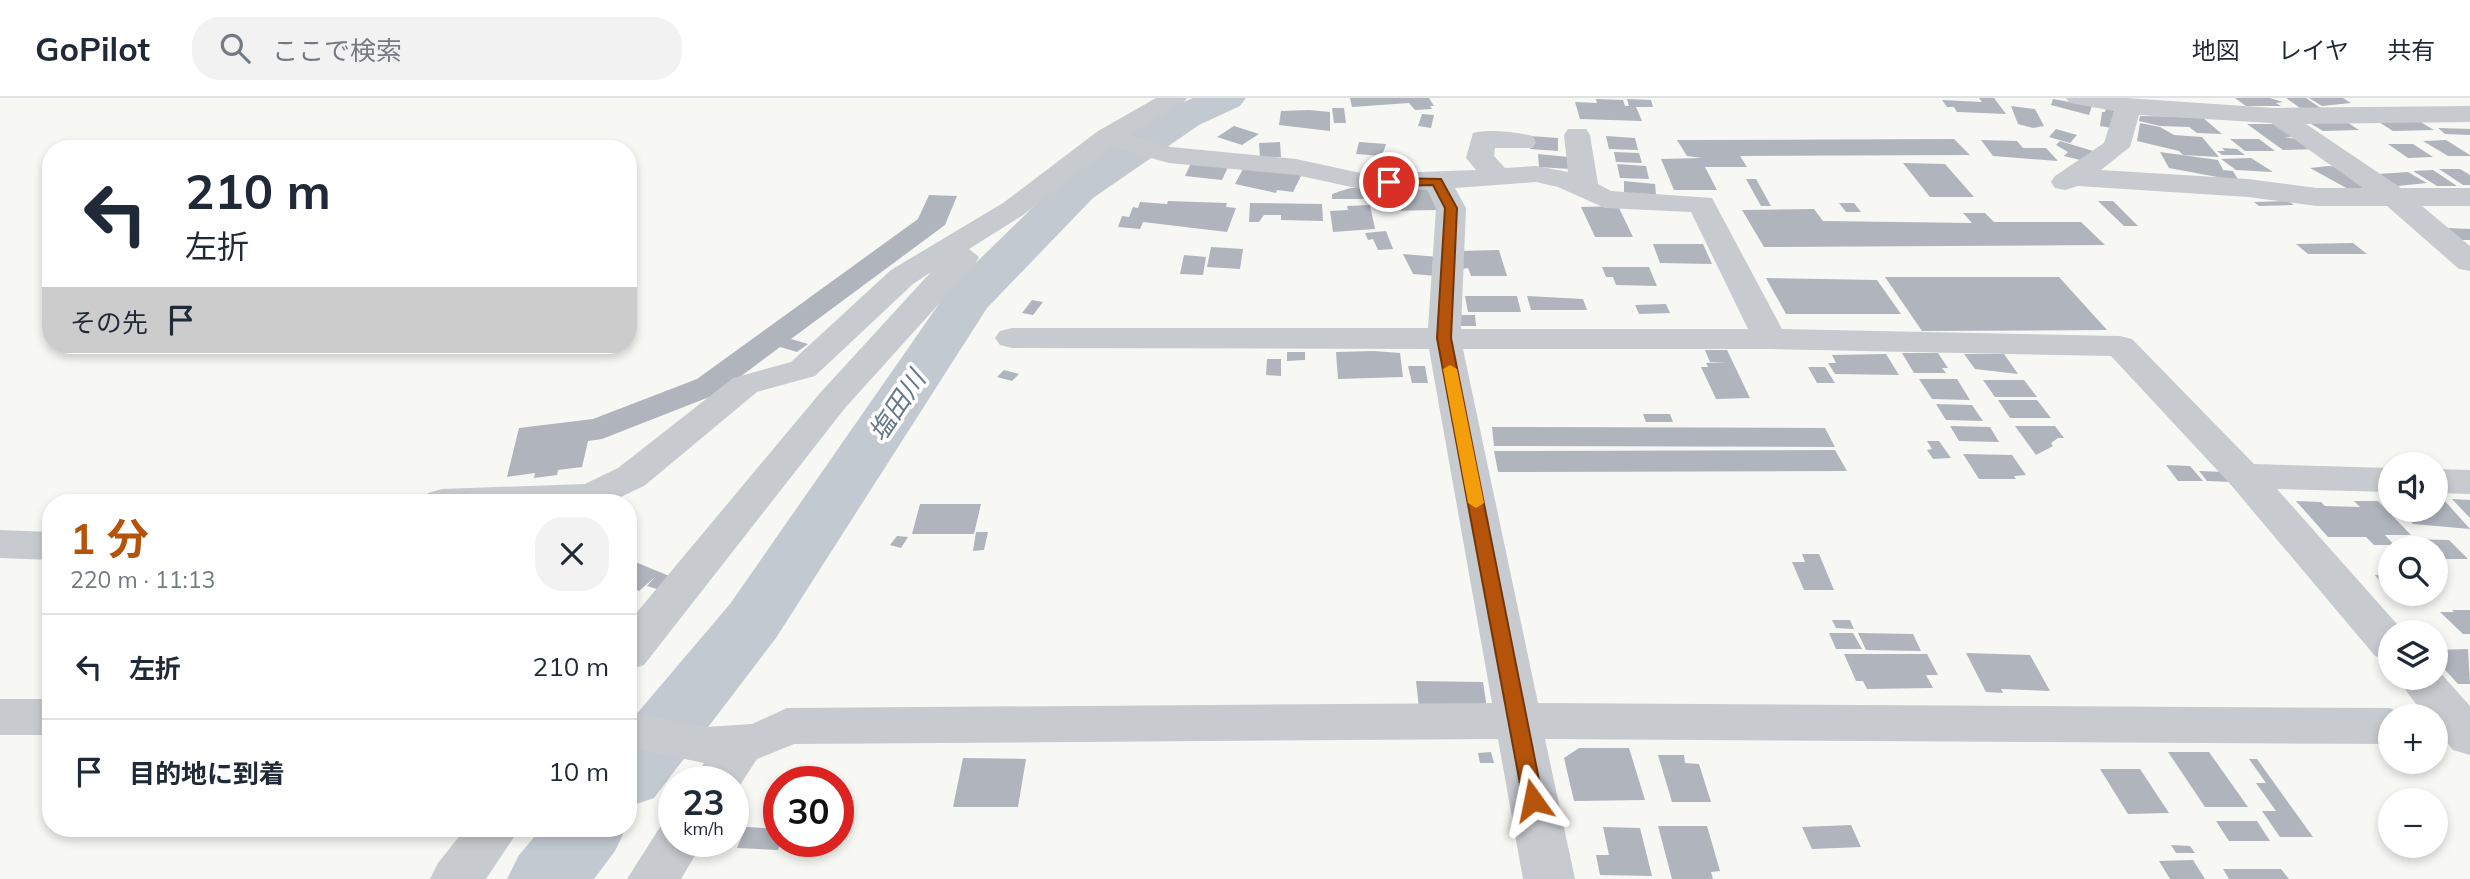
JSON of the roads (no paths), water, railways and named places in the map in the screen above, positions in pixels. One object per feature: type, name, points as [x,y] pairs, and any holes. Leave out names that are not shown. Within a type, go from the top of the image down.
[{"type":"street","points":[[2079,98],[2128,107],[2248,115],[2470,114]]},
{"type":"street","points":[[2223,98],[2248,115]]},
{"type":"street","points":[[595,494],[631,477],[745,385],[803,369],[902,277],[1013,209],[1160,101]]},
{"type":"street","points":[[2128,107],[2116,147],[2066,182],[2248,188],[2316,197],[2470,197]]},
{"type":"street","points":[[2276,115],[2397,199],[2470,262]]},
{"type":"street","points":[[1577,135],[1584,188]]},
{"type":"street","points":[[1112,138],[1169,155],[1296,167],[1365,182],[1437,181],[1536,174],[1566,180],[1605,199],[1702,204],[1770,339]]},
{"type":"street","points":[[1499,177],[1480,158],[1482,139],[1523,142]]},
{"type":"street","points":[[1437,181],[1451,208],[1444,338],[1549,879]]},
{"type":"street","points":[[637,643],[824,408],[896,325],[1013,209]]},
{"type":"street","points":[[1012,338],[1770,339],[2120,346],[2244,476],[2378,631]]},
{"type":"street","points":[[2244,476],[2378,480]]},
{"type":"street","points":[[2448,481],[2470,482]]},
{"type":"street","points":[[0,544],[42,546]]},
{"type":"street","points":[[2427,690],[2456,730]]},
{"type":"street","points":[[0,717],[42,717]]},
{"type":"street","points":[[637,732],[722,757],[787,726],[1517,721],[2378,726]]},
{"type":"street","points":[[456,879],[488,837]]},
{"type":"street","points":[[653,879],[668,857]]},
{"type":"waterway","name":"塩田川","points":[[637,766],[753,621],[968,299],[1077,189],[1185,116],[1226,98]]},
{"type":"waterway","name":"塩田川","points":[[547,879],[581,837]]}]
